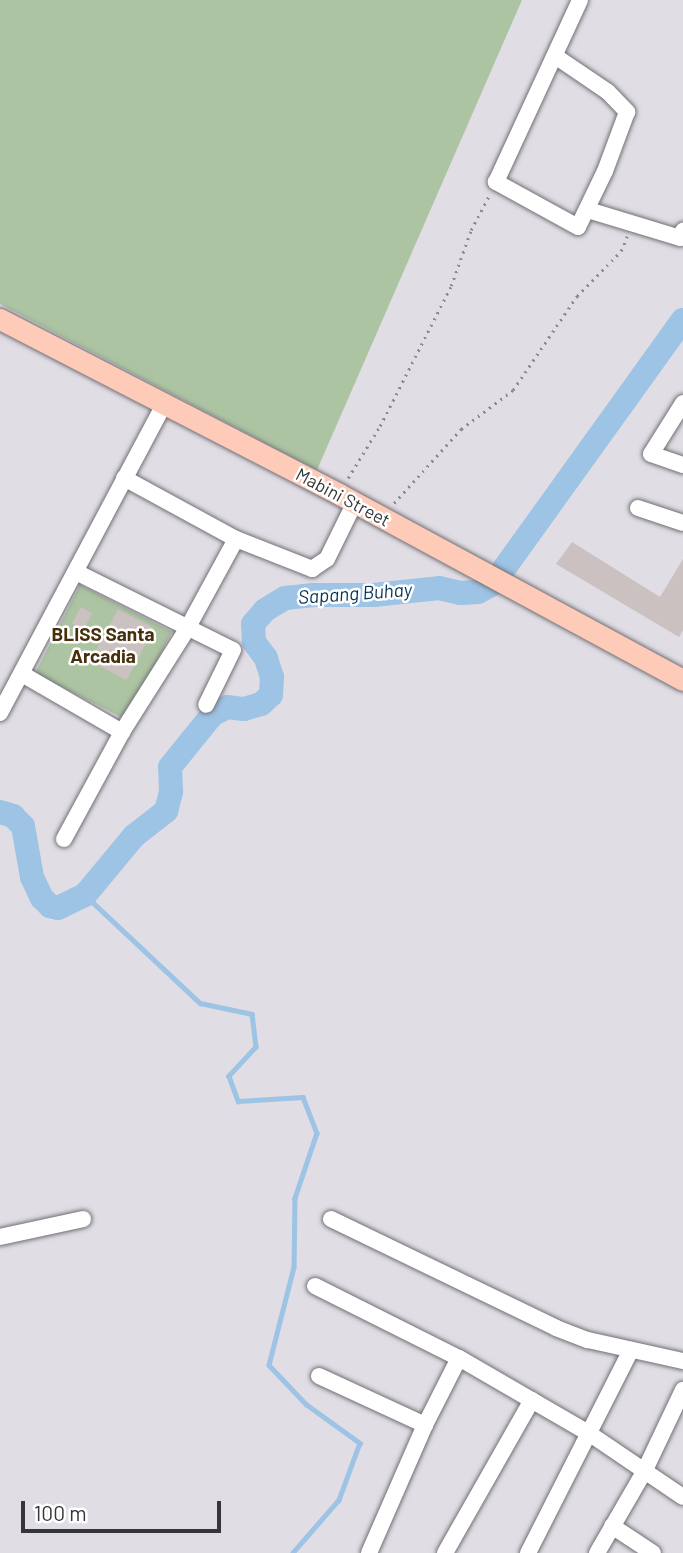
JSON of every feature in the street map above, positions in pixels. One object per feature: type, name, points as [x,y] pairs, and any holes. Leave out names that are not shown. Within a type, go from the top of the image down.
[{"type":"main road","name":"Mabini Street","points":[[0,319],[355,502],[683,680]]},
{"type":"street","points":[[555,56],[608,92],[627,112],[578,228],[496,182],[580,0]]},
{"type":"street","points":[[588,209],[682,237]]},
{"type":"street","points":[[0,713],[164,405]]},
{"type":"street","points":[[682,407],[651,454],[683,465]]},
{"type":"street","points":[[124,478],[236,539],[312,569],[327,559],[355,502]]},
{"type":"street","points":[[638,508],[683,523]]},
{"type":"street","points":[[64,839],[121,732],[187,629],[236,539]]},
{"type":"street","points":[[76,572],[233,650],[206,705]]},
{"type":"street","points":[[22,674],[121,732]]},
{"type":"street","points":[[0,1237],[83,1219]]},
{"type":"street","points":[[331,1219],[556,1328],[631,1350],[683,1361]]},
{"type":"street","points":[[315,1286],[459,1358],[590,1434],[683,1497]]},
{"type":"street","points":[[528,1553],[631,1350]]},
{"type":"street","points":[[369,1553],[425,1425],[459,1358]]},
{"type":"street","points":[[319,1376],[425,1425]]},
{"type":"street","points":[[597,1553],[643,1472],[678,1419],[683,1390]]},
{"type":"street","points":[[445,1553],[532,1400]]},
{"type":"street","points":[[612,1526],[653,1553]]},
{"type":"path","points":[[348,480],[380,426],[451,286],[471,230],[496,182]]},
{"type":"path","points":[[393,504],[461,429],[513,390],[577,296],[621,251],[633,224]]},
{"type":"green space","points":[[0,0],[522,0],[317,470],[0,304]]},
{"type":"green space","points":[[80,585],[172,632],[127,720],[35,673]]},
{"type":"building","points":[[572,542],[660,597],[683,559],[683,630],[679,637],[556,564]]},
{"type":"building","points":[[81,607],[92,613],[83,630],[72,624]]},
{"type":"building","points":[[118,609],[154,628],[127,680],[90,661]]},
{"type":"waterway","name":"Sapang Buhay","points":[[0,812],[13,816],[23,826],[32,877],[42,898],[50,906],[58,908],[85,895],[134,836],[166,811],[171,792],[170,767],[212,715],[227,707],[244,709],[261,704],[271,695],[272,677],[266,658],[254,642],[253,624],[265,610],[285,598],[374,595],[439,588],[460,593],[478,592],[493,584],[683,320]]},
{"type":"waterway","points":[[85,895],[200,1003],[252,1014],[256,1047],[229,1076],[238,1101],[303,1097],[317,1133],[295,1198],[294,1267],[269,1365],[306,1404],[360,1443],[339,1500],[293,1553]]},
{"type":"district","name":"BLISS Santa Arcadia","points":[[103,645]]}]
